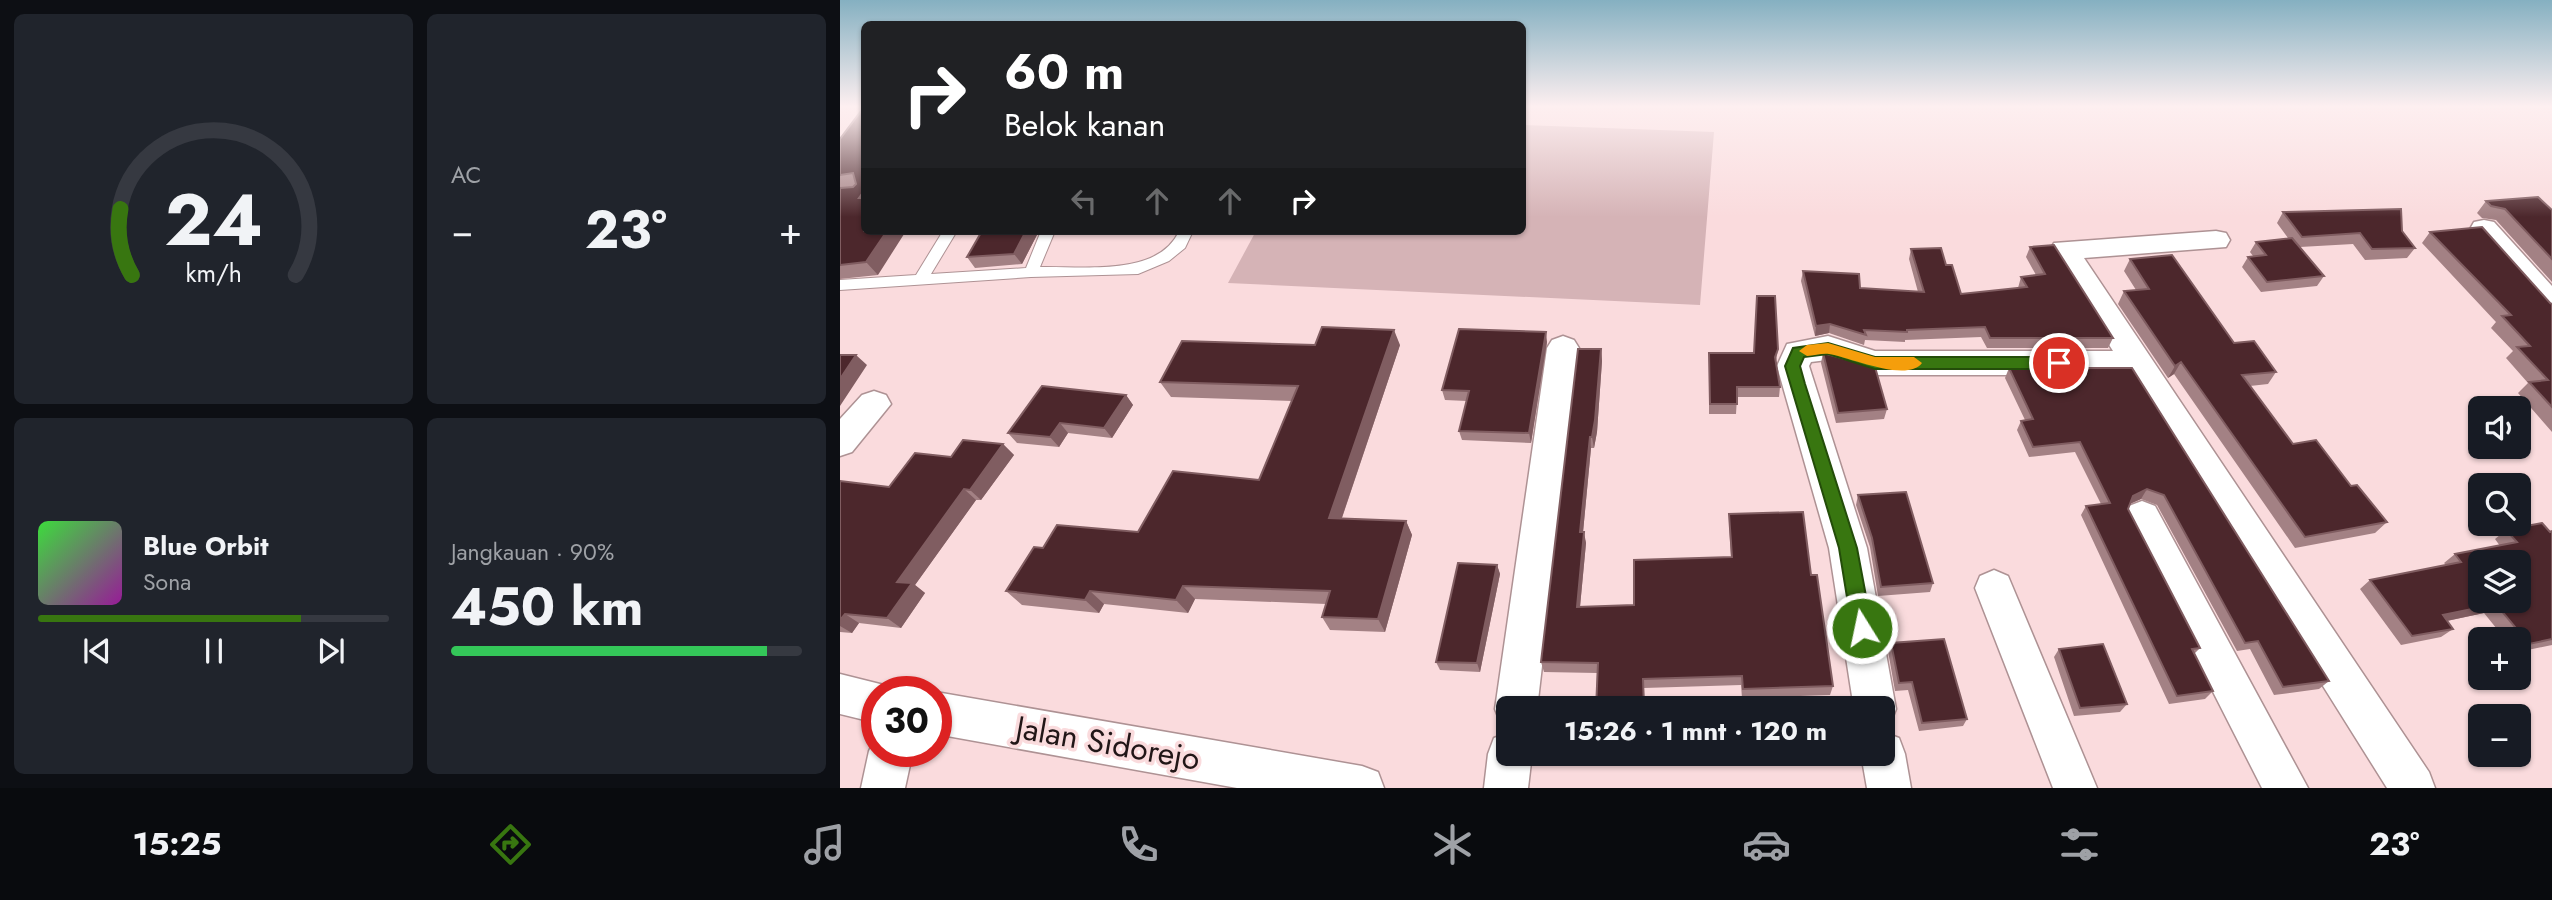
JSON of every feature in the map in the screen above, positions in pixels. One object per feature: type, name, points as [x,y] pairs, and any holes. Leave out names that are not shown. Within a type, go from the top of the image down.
[{"type":"street","points":[[2484,229],[2552,305]]},
{"type":"street","points":[[2216,240],[2064,250],[2413,788]]},
{"type":"street","points":[[1518,696],[1563,348]]},
{"type":"street","points":[[1873,696],[1848,548],[1793,366],[1798,352],[1828,348],[1875,363],[2138,363]]},
{"type":"street","points":[[840,442],[874,404]]},
{"type":"street","points":[[2142,517],[2286,788]]},
{"type":"street","points":[[1994,588],[2075,788]]},
{"type":"street","points":[[840,694],[861,699]]},
{"type":"street","name":"Jalan Sidorejo","points":[[952,716],[1362,788]]},
{"type":"street","points":[[1506,788],[1509,766]]},
{"type":"street","points":[[1885,766],[1889,788]]},
{"type":"street","points":[[883,788],[888,767]]},
{"type":"lane","points":[[920,279],[948,235]]},
{"type":"lane","points":[[1031,272],[1046,235]]},
{"type":"lane","points":[[840,285],[1031,272],[1138,269],[1164,258],[1180,245],[1184,235]]},
{"type":"shaded area","points":[[1526,143],[1713,143],[1700,305],[1228,283],[1254,235],[1526,235]]},
{"type":"building","points":[[840,143],[861,143],[861,235],[884,235],[866,262],[840,265],[840,188],[853,187],[856,184],[853,173],[840,175]]},
{"type":"building","points":[[2538,197],[2552,210],[2552,259],[2505,209],[2491,206],[2486,201]]},
{"type":"building","points":[[2401,209],[2402,231],[2415,248],[2372,249],[2360,233],[2302,237],[2283,212]]},
{"type":"building","points":[[2482,227],[2552,304],[2552,407],[2529,382],[2548,380],[2517,347],[2530,346],[2502,316],[2511,315],[2430,232]]},
{"type":"building","points":[[980,235],[1024,235],[1014,254],[967,257]]},
{"type":"building","points":[[2292,238],[2324,276],[2267,282],[2248,257],[2266,255],[2256,242]]},
{"type":"building","points":[[2054,245],[2113,338],[1990,338],[1985,327],[1907,332],[1864,330],[1866,335],[1830,324],[1816,326],[1803,271],[1859,274],[1860,288],[1924,292],[1911,249],[1941,248],[1946,265],[1952,265],[1961,294],[2027,287],[2021,277],[2045,274],[2030,247]]},
{"type":"building","points":[[2172,255],[2234,343],[2254,341],[2276,372],[2242,375],[2293,444],[2316,440],[2351,486],[2357,485],[2387,522],[2305,537],[2181,362],[2175,366],[2124,291],[2149,289],[2130,259]]},
{"type":"building","points":[[1757,296],[1775,296],[1778,349],[1775,357],[1780,387],[1737,387],[1737,404],[1710,404],[1709,353],[1754,353]]},
{"type":"building","points":[[1322,327],[1394,330],[1329,518],[1406,521],[1378,619],[1322,617],[1330,591],[1183,586],[1176,600],[1090,591],[1085,600],[1006,591],[1034,547],[1043,548],[1057,525],[1138,532],[1173,471],[1259,480],[1298,386],[1160,382],[1182,341],[1315,345]]},
{"type":"building","points":[[1459,329],[1546,332],[1529,433],[1459,431],[1469,391],[1442,390]]},
{"type":"building","points":[[1578,349],[1601,349],[1595,420],[1590,437],[1580,532],[1584,532],[1577,607],[1634,605],[1634,560],[1732,557],[1729,514],[1803,512],[1811,575],[1817,575],[1833,686],[1743,689],[1742,676],[1643,679],[1644,696],[1597,696],[1598,663],[1541,662]]},
{"type":"building","points":[[1823,353],[1875,367],[1887,409],[1838,413]]},
{"type":"building","points":[[840,355],[856,355],[840,379]]},
{"type":"building","points":[[2009,368],[2132,368],[2329,681],[2283,687],[2258,641],[2245,643],[2164,495],[2147,489],[2133,496],[2128,509],[2200,648],[2192,649],[2213,691],[2177,696],[2086,506],[2110,503],[2080,442],[2033,447],[2021,421],[2033,419]]},
{"type":"building","points":[[1042,386],[1126,395],[1104,428],[1060,423],[1050,437],[1008,433]]},
{"type":"building","points":[[963,440],[1003,444],[970,490],[964,489],[897,582],[912,583],[887,618],[845,614],[840,620],[840,481],[889,487],[915,453],[951,457]]},
{"type":"building","points":[[1906,492],[1933,583],[1881,587],[1872,538],[1858,495]]},
{"type":"building","points":[[2542,523],[2552,531],[2552,639],[2531,644],[2531,627],[2515,627],[2503,613],[2531,613],[2531,550],[2476,550],[2517,542],[2512,536],[2531,536],[2531,525]]},
{"type":"building","points":[[2468,551],[2468,610],[2443,615],[2453,629],[2412,636],[2370,580],[2461,562],[2455,554]]},
{"type":"building","points":[[1458,563],[1497,565],[1477,663],[1436,662]]},
{"type":"building","points":[[1944,639],[1967,719],[1922,723],[1912,682],[1899,683],[1891,643]]},
{"type":"building","points":[[2103,644],[2127,704],[2080,708],[2059,649]]},
{"type":"slow traffic","points":[[1807,351],[1828,348],[1875,363],[1914,363]]},
{"type":"route","points":[[1862,628],[1848,548],[1797,384],[1793,366],[1798,352],[1828,348],[1875,363],[2059,363]]}]
